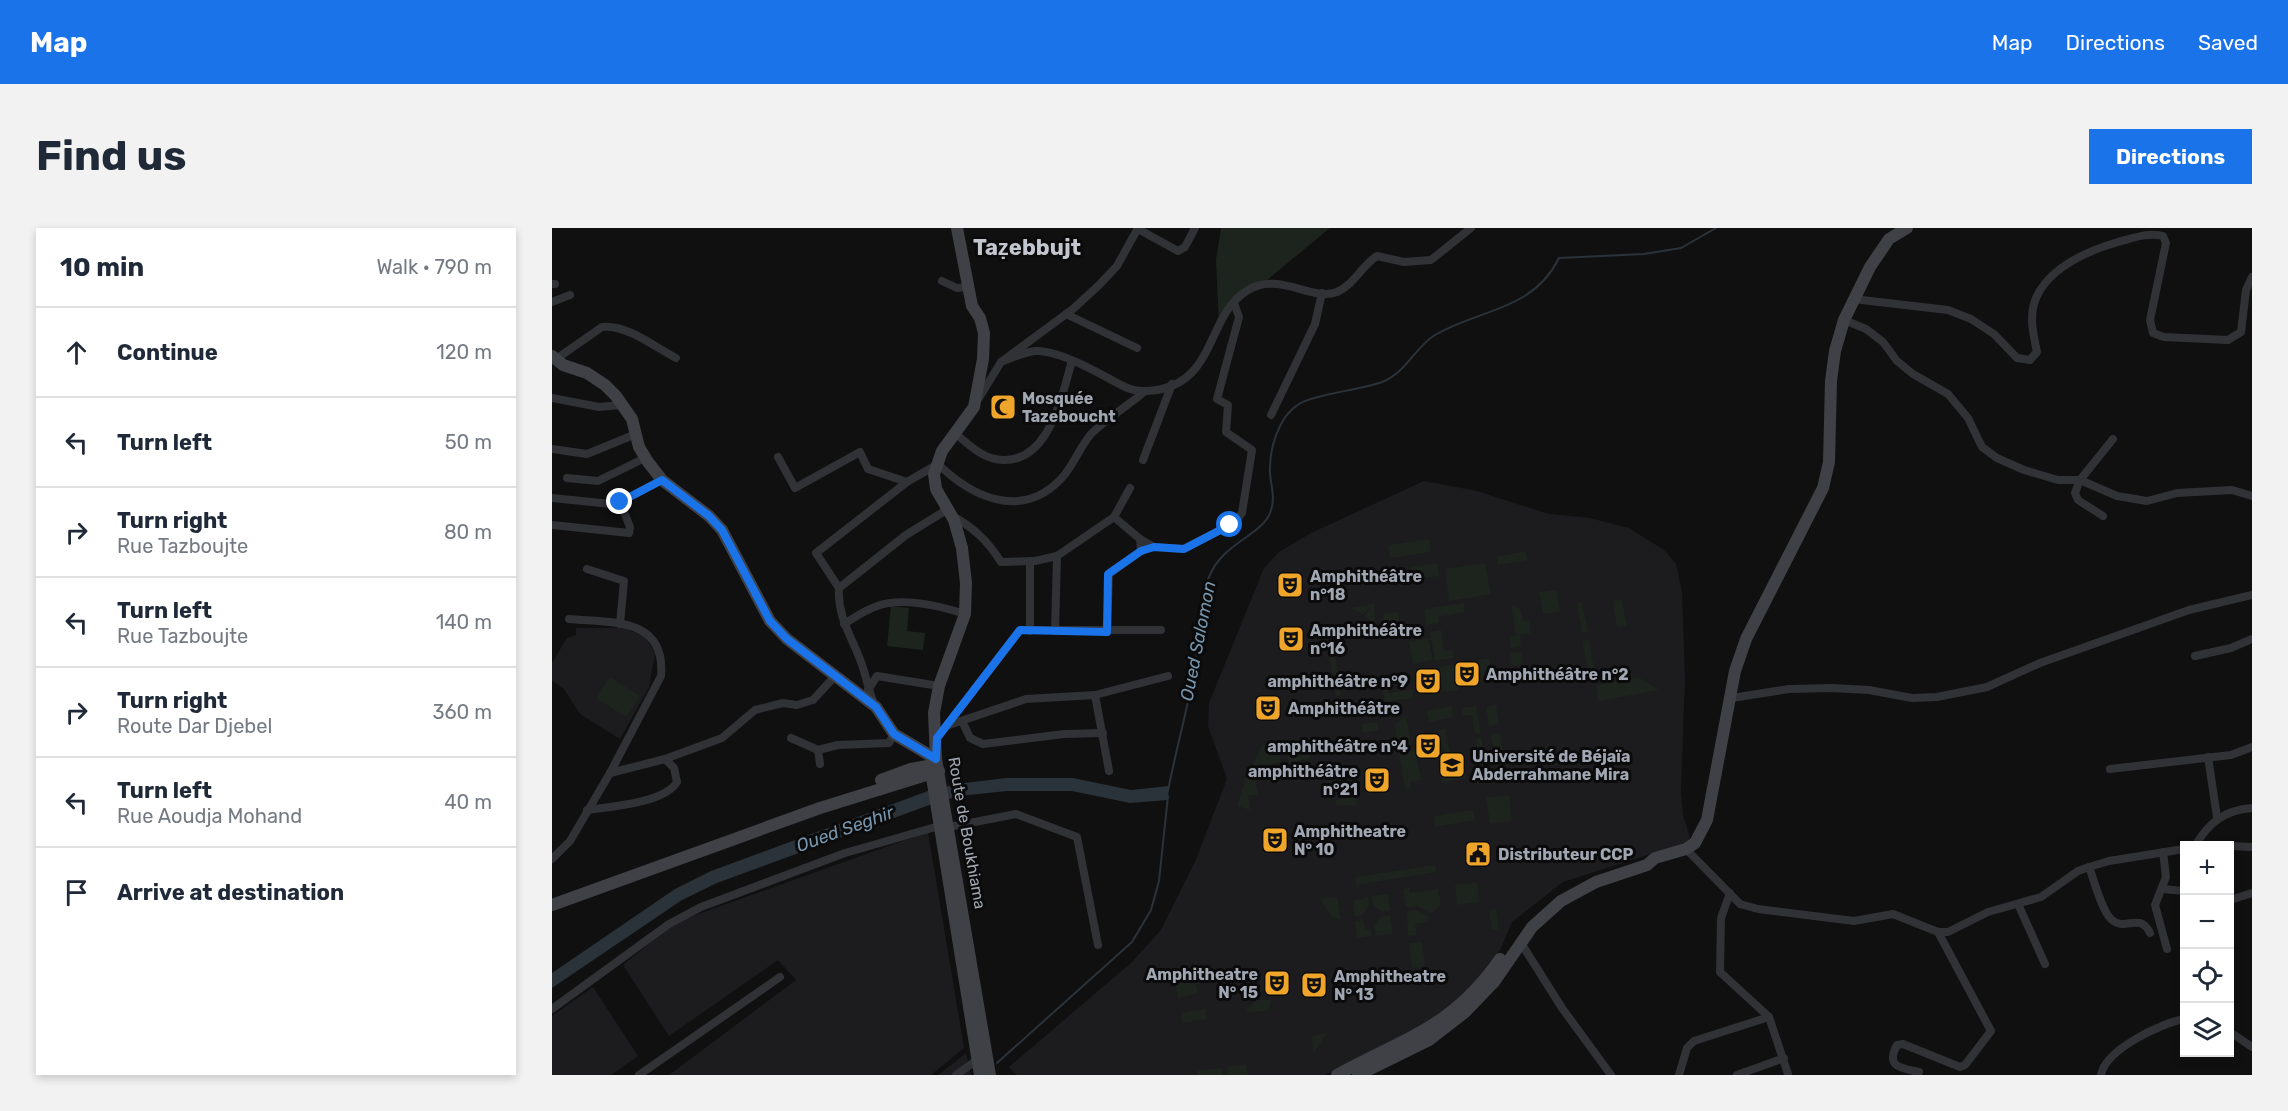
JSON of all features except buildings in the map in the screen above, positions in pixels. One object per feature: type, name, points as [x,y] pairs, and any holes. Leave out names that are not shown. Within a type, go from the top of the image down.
[{"type":"street","name":"Route de Boukhiama","points":[[957,228],[972,306],[980,318],[984,333],[983,359],[974,407],[942,451],[934,474],[936,489],[949,512],[962,548],[966,583],[965,614],[939,686],[934,713],[937,738],[935,770],[982,1062],[990,1075]]},
{"type":"street","points":[[974,407],[1001,362],[1066,314],[1117,266],[1138,228],[1178,251],[1185,247],[1196,228]]},
{"type":"street","points":[[1001,362],[1038,351],[1072,361],[1127,389],[1145,391],[1172,384],[1184,378],[1200,364],[1208,353],[1221,320],[1247,290],[1272,284],[1322,293],[1337,292],[1354,281],[1365,263],[1377,256],[1404,262],[1431,260],[1471,228]]},
{"type":"street","points":[[1337,1075],[1425,1031],[1459,1006],[1491,978],[1527,921],[1557,894],[1593,875],[1644,857],[1655,858],[1686,849],[1695,843],[1707,820],[1732,698],[1735,671],[1746,639],[1823,488],[1829,462],[1831,381],[1835,351],[1844,320],[1853,299],[1889,239],[1907,228]]},
{"type":"street","points":[[1853,299],[1948,310],[1971,319],[1994,334],[2017,358],[2030,360],[2037,352],[2032,319],[2034,306],[2042,287],[2062,266],[2093,249],[2152,233],[2163,236],[2166,243],[2150,320],[2153,333],[2164,337],[2228,340],[2241,332],[2246,290],[2252,278]]},
{"type":"street","points":[[942,282],[957,288],[968,287]]},
{"type":"street","points":[[1271,415],[1315,324],[1322,293]]},
{"type":"street","points":[[552,302],[570,295]]},
{"type":"street","points":[[1107,632],[1108,574],[1141,551],[1154,547],[1184,549],[1234,523],[1242,513],[1252,450],[1226,432],[1227,405],[1217,399],[1239,317],[1234,303]]},
{"type":"street","points":[[1066,314],[1137,348]]},
{"type":"street","points":[[1844,320],[1866,329],[1883,342],[1897,361],[1913,374],[1948,394],[1968,418],[1982,447],[1997,458],[2058,480],[2080,480],[2117,496],[2147,501],[2178,493],[2232,490],[2252,496]]},
{"type":"street","points":[[556,361],[602,327],[611,326],[622,328],[676,358]]},
{"type":"street","points":[[556,361],[586,373],[605,385],[632,419],[645,458],[662,480],[709,516],[722,530],[770,621],[787,639],[876,707]]},
{"type":"street","points":[[956,434],[980,453],[995,459],[1018,458],[1036,449],[1051,425],[1072,361]]},
{"type":"street","points":[[1143,460],[1172,384]]},
{"type":"street","points":[[935,770],[894,734],[876,707],[868,690],[863,666],[838,605],[839,588],[816,553],[907,482],[938,464],[968,490],[988,499],[1024,500],[1043,493],[1060,480],[1089,437],[1101,425],[1145,391]]},
{"type":"street","points":[[552,398],[599,408],[621,405]]},
{"type":"street","points":[[553,449],[587,454],[636,434]]},
{"type":"street","points":[[2103,516],[2078,500],[2075,493],[2080,480],[2114,439]]},
{"type":"street","points":[[778,457],[795,488],[827,468],[860,452],[868,469],[907,482]]},
{"type":"street","points":[[567,478],[598,481],[645,458]]},
{"type":"street","points":[[552,498],[610,504],[620,502],[662,480]]},
{"type":"street","points":[[839,588],[906,534],[949,512],[974,528],[988,542],[1001,562],[1030,561],[1057,556],[1114,517],[1130,488]]},
{"type":"street","points":[[552,525],[629,533],[630,527],[620,502]]},
{"type":"street","points":[[1114,517],[1140,539],[1154,547]]},
{"type":"street","points":[[1140,539],[1141,551]]},
{"type":"street","points":[[1055,631],[1057,556]]},
{"type":"street","points":[[1030,561],[1030,631]]},
{"type":"street","points":[[587,569],[624,581],[620,624]]},
{"type":"street","points":[[1732,698],[1789,689],[1831,688],[1869,690],[1912,698],[1937,697],[1987,687],[2040,663],[2168,617],[2252,595]]},
{"type":"street","points":[[844,624],[876,606],[892,603],[945,608],[965,614]]},
{"type":"street","points":[[552,859],[570,841],[610,773],[661,676],[662,664],[661,652],[651,636],[638,628],[569,619]]},
{"type":"street","points":[[937,738],[1020,630],[1107,632],[1161,630]]},
{"type":"street","points":[[2195,656],[2231,648],[2252,639]]},
{"type":"street","points":[[868,690],[877,675],[939,686]]},
{"type":"street","points":[[610,773],[665,759],[722,738],[754,710],[783,703],[797,705],[813,700],[835,676]]},
{"type":"street","points":[[949,725],[1026,699],[1095,695],[1168,676]]},
{"type":"street","points":[[1095,695],[1108,771]]},
{"type":"street","points":[[962,721],[970,738],[983,744],[1064,734],[1103,733]]},
{"type":"street","points":[[791,738],[818,750],[838,745],[889,743],[894,734]]},
{"type":"street","points":[[2110,769],[2231,755],[2252,747]]},
{"type":"street","points":[[818,750],[820,764]]},
{"type":"street","points":[[2208,757],[2217,817]]},
{"type":"street","points":[[587,810],[638,803],[673,788],[677,782],[676,774],[672,764],[665,759]]},
{"type":"street","points":[[552,898],[708,840],[911,769],[935,770]]},
{"type":"street","points":[[552,904],[682,860],[820,808],[935,770]]},
{"type":"street","points":[[2199,841],[2217,817],[2239,809],[2252,808]]},
{"type":"street","points":[[552,1010],[669,924],[701,907],[845,853],[944,823],[1016,814],[1077,837],[1098,945]]},
{"type":"street","points":[[2234,846],[2252,847]]},
{"type":"street","points":[[1686,849],[1740,904],[1758,909],[1854,921],[1893,914],[1938,932],[1948,932],[1988,912],[2041,897],[2078,871],[2089,867],[2109,861],[2180,850]]},
{"type":"street","points":[[2163,852],[2166,878],[2155,905],[2167,950]]},
{"type":"street","points":[[1358,1075],[1429,1040],[1464,1013],[1539,920],[1561,901],[1596,882],[1647,865],[1655,858]]},
{"type":"street","points":[[2089,867],[2108,916],[2120,924],[2139,922],[2146,926],[2150,933]]},
{"type":"street","points":[[2163,889],[2180,891]]},
{"type":"street","points":[[1730,893],[1721,918],[1720,972],[1769,1017],[1784,1058],[1787,1075]]},
{"type":"street","points":[[2234,898],[2252,893]]},
{"type":"street","points":[[2018,904],[2045,964]]},
{"type":"street","points":[[1919,1072],[1899,1067],[1893,1062],[1892,1054],[1897,1044],[1904,1044],[1960,1067],[1965,1065],[1991,1031],[1938,932]]},
{"type":"street","points":[[1521,943],[1536,970],[1611,1075]]},
{"type":"street","points":[[639,1075],[780,976]]},
{"type":"street","points":[[1679,1075],[1687,1048],[1694,1041],[1769,1017]]},
{"type":"street","points":[[2101,1075],[2105,1064],[2123,1047],[2166,1023],[2180,1020]]},
{"type":"street","points":[[2234,1035],[2252,1047]]},
{"type":"street","points":[[1737,1075],[1784,1058]]},
{"type":"street","points":[[956,1075],[982,1062]]},
{"type":"shaded area","points":[[1221,228],[1330,228],[1261,285],[1247,290],[1219,326],[1216,260]]},
{"type":"shaded area","name":"Université de Béjaïa Abderrahmane Mira","points":[[1424,481],[1477,491],[1549,514],[1590,518],[1629,528],[1664,550],[1676,564],[1682,592],[1685,678],[1681,791],[1683,815],[1691,841],[1563,882],[1512,922],[1500,950],[1467,993],[1429,1025],[1325,1075],[1017,1075],[1009,1067],[1132,962],[1161,930],[1195,862],[1227,779],[1208,726],[1209,703],[1264,568],[1279,552],[1311,533]]},
{"type":"shaded area","points":[[1429,539],[1431,552],[1390,558],[1388,545]]},
{"type":"shaded area","points":[[1526,551],[1528,560],[1498,565],[1497,557]]},
{"type":"shaded area","points":[[1437,563],[1439,576],[1412,580],[1410,567]]},
{"type":"shaded area","points":[[1485,563],[1491,594],[1449,601],[1445,569]]},
{"type":"shaded area","points":[[1405,567],[1407,581],[1380,585],[1378,572]]},
{"type":"shaded area","points":[[1557,590],[1560,612],[1543,614],[1539,592]]},
{"type":"shaded area","points":[[1622,599],[1627,626],[1617,627],[1613,601]]},
{"type":"shaded area","points":[[1582,602],[1588,632],[1582,633],[1577,603]]},
{"type":"shaded area","points":[[1464,603],[1465,612],[1438,617],[1439,623],[1426,625],[1424,609]]},
{"type":"shaded area","points":[[1374,604],[1376,624],[1364,616],[1372,606],[1363,614],[1350,608]]},
{"type":"shaded area","points":[[1511,604],[1520,609],[1523,621],[1529,620],[1531,633],[1520,635],[1521,646],[1511,648],[1510,637],[1516,636]]},
{"type":"shaded area","points":[[891,606],[909,608],[907,631],[925,633],[923,650],[887,646]]},
{"type":"shaded area","points":[[1398,612],[1402,638],[1394,639],[1392,624],[1384,625],[1383,614]]},
{"type":"shaded area","points":[[576,628],[623,628],[644,636],[655,653],[649,687],[620,739],[580,714],[564,689],[552,681],[552,663],[567,638],[576,635]]},
{"type":"shaded area","points":[[1441,630],[1444,651],[1453,650],[1454,658],[1435,661],[1430,632]]},
{"type":"shaded area","points":[[1428,638],[1433,660],[1413,664],[1409,642]]},
{"type":"shaded area","points":[[1589,640],[1594,669],[1588,670],[1582,641]]},
{"type":"shaded area","points":[[1333,644],[1341,695],[1336,696],[1327,645]]},
{"type":"shaded area","points":[[1513,652],[1519,652],[1523,659],[1519,666],[1513,666],[1509,662],[1509,656]]},
{"type":"shaded area","points":[[1489,658],[1493,680],[1482,682],[1478,660]]},
{"type":"shaded area","points":[[1569,663],[1574,665],[1575,674],[1556,678],[1554,666]]},
{"type":"shaded area","points":[[1455,664],[1459,690],[1443,692],[1439,667]]},
{"type":"shaded area","points":[[610,677],[640,696],[626,717],[596,698]]},
{"type":"shaded area","points":[[1638,677],[1659,690],[1598,701],[1596,685]]},
{"type":"shaded area","points":[[1382,686],[1387,686],[1389,693],[1412,689],[1413,698],[1385,702]]},
{"type":"shaded area","points":[[1496,705],[1499,724],[1489,726],[1486,707]]},
{"type":"shaded area","points":[[1452,706],[1453,717],[1429,722],[1427,711]]},
{"type":"shaded area","points":[[1476,706],[1481,733],[1475,734],[1472,715],[1463,716],[1462,708]]},
{"type":"shaded area","points":[[1406,715],[1411,744],[1398,746],[1395,725]]},
{"type":"shaded area","points":[[1377,722],[1379,730],[1363,733],[1361,724]]},
{"type":"shaded area","points":[[1445,729],[1450,755],[1445,756],[1438,730]]},
{"type":"shaded area","points":[[1500,733],[1506,773],[1498,774],[1491,734]]},
{"type":"shaded area","points":[[1306,737],[1310,758],[1289,763],[1285,741]]},
{"type":"shaded area","points":[[1481,737],[1489,782],[1477,784],[1473,760],[1479,759],[1476,738]]},
{"type":"shaded area","points":[[1276,742],[1281,762],[1251,769],[1262,745]]},
{"type":"shaded area","points":[[1415,750],[1421,780],[1410,782],[1411,788],[1405,789],[1399,753]]},
{"type":"shaded area","points":[[1463,763],[1466,778],[1442,783],[1439,768]]},
{"type":"shaded area","points":[[1254,774],[1258,794],[1248,796],[1250,810],[1237,806],[1247,775]]},
{"type":"shaded area","points":[[1509,795],[1512,821],[1490,824],[1486,798]]},
{"type":"shaded area","points":[[1356,797],[1357,805],[1336,806],[1335,800]]},
{"type":"shaded area","points":[[1473,810],[1475,820],[1435,827],[1434,816]]},
{"type":"shaded area","points":[[928,832],[964,1048],[931,1075],[669,1075],[796,980],[778,960],[669,1036],[623,965],[676,922]]},
{"type":"shaded area","points":[[1435,865],[1436,872],[1356,885],[1355,877]]},
{"type":"shaded area","points":[[1477,882],[1480,902],[1457,905],[1455,885]]},
{"type":"shaded area","points":[[1409,888],[1410,893],[1438,889],[1441,905],[1431,913],[1417,906],[1406,907],[1403,889]]},
{"type":"shaded area","points":[[1388,894],[1390,911],[1382,912],[1373,905],[1372,896]]},
{"type":"shaded area","points":[[1337,897],[1341,920],[1333,918],[1320,899]]},
{"type":"shaded area","points":[[1368,897],[1369,906],[1362,915],[1355,916],[1353,901]]},
{"type":"shaded area","points":[[1496,909],[1499,929],[1492,930],[1489,910]]},
{"type":"shaded area","points":[[1416,910],[1429,917],[1427,922],[1415,924],[1417,935],[1408,936],[1407,911]]},
{"type":"shaded area","points":[[1390,915],[1393,934],[1376,936],[1374,926],[1381,917]]},
{"type":"shaded area","points":[[1363,920],[1365,929],[1371,931],[1372,936],[1357,938],[1355,921]]},
{"type":"shaded area","points":[[1422,942],[1425,966],[1412,968],[1409,943]]},
{"type":"shaded area","points":[[1193,969],[1198,993],[1178,998],[1173,974]]},
{"type":"shaded area","points":[[593,987],[638,1056],[611,1075],[552,1075],[552,1016]]},
{"type":"shaded area","points":[[1272,999],[1269,1010],[1249,1013],[1246,1010],[1257,1000]]},
{"type":"shaded area","points":[[1205,1009],[1207,1019],[1182,1023],[1181,1013]]},
{"type":"shaded area","points":[[1328,1032],[1313,1054],[1312,1036]]},
{"type":"shaded area","points":[[966,1053],[971,1075],[938,1075]]},
{"type":"shaded area","points":[[1246,1064],[1248,1075],[1228,1075],[1227,1067]]},
{"type":"shaded area","points":[[1222,1068],[1223,1075],[1197,1075],[1197,1071]]},
{"type":"water","name":"Oued Seghir","points":[[1006,778],[1073,778],[1131,790],[1169,786],[1168,800],[1130,803],[1072,791],[1007,791],[959,796],[932,804],[717,883],[682,900],[552,988],[552,973],[675,889],[711,871],[928,791],[957,784]]},
{"type":"waterway","name":"Oued Salomon","points":[[1168,791],[1192,682],[1201,610],[1209,577],[1223,556],[1258,528],[1270,513],[1273,503],[1271,454],[1276,435],[1285,417],[1299,404],[1306,401],[1373,385],[1390,378],[1398,373],[1435,335],[1452,326],[1504,307],[1535,289],[1559,258],[1644,254],[1681,248],[1716,228]]},
{"type":"waterway","name":"Oued Salomon","points":[[997,1063],[1132,942],[1151,910],[1159,881],[1168,796]]},
{"type":"place","name":"Mosquée Tazeboucht","points":[[1003,407]]},
{"type":"place","name":"Amphithéâtre n°18","points":[[1290,585]]},
{"type":"place","name":"Amphithéâtre n°16","points":[[1291,639]]},
{"type":"place","name":"Amphithéâtre n°2","points":[[1467,674]]},
{"type":"place","name":"amphithéâtre n°9","points":[[1428,681]]},
{"type":"place","name":"Amphithéâtre","points":[[1268,708]]},
{"type":"place","name":"amphithéâtre n°4","points":[[1428,746]]},
{"type":"place","name":"Université de Béjaïa Abderrahmane Mira","points":[[1452,765]]},
{"type":"place","name":"amphithéâtre n°21","points":[[1377,780]]},
{"type":"place","name":"Amphitheatre N° 10","points":[[1275,840]]},
{"type":"place","name":"Distributeur CCP","points":[[1478,854]]},
{"type":"place","name":"Amphitheatre N° 15","points":[[1277,983]]},
{"type":"place","name":"Amphitheatre N° 13","points":[[1314,985]]},
{"type":"district","name":"Taẓebbujt","points":[[1027,247]]},
{"type":"route","points":[[620,502],[662,480],[709,516],[722,530],[733,548],[770,621],[787,639],[876,707],[894,734],[936,759],[937,738],[1020,630],[1107,632],[1108,574],[1141,551],[1154,547],[1184,549],[1230,525]]}]
